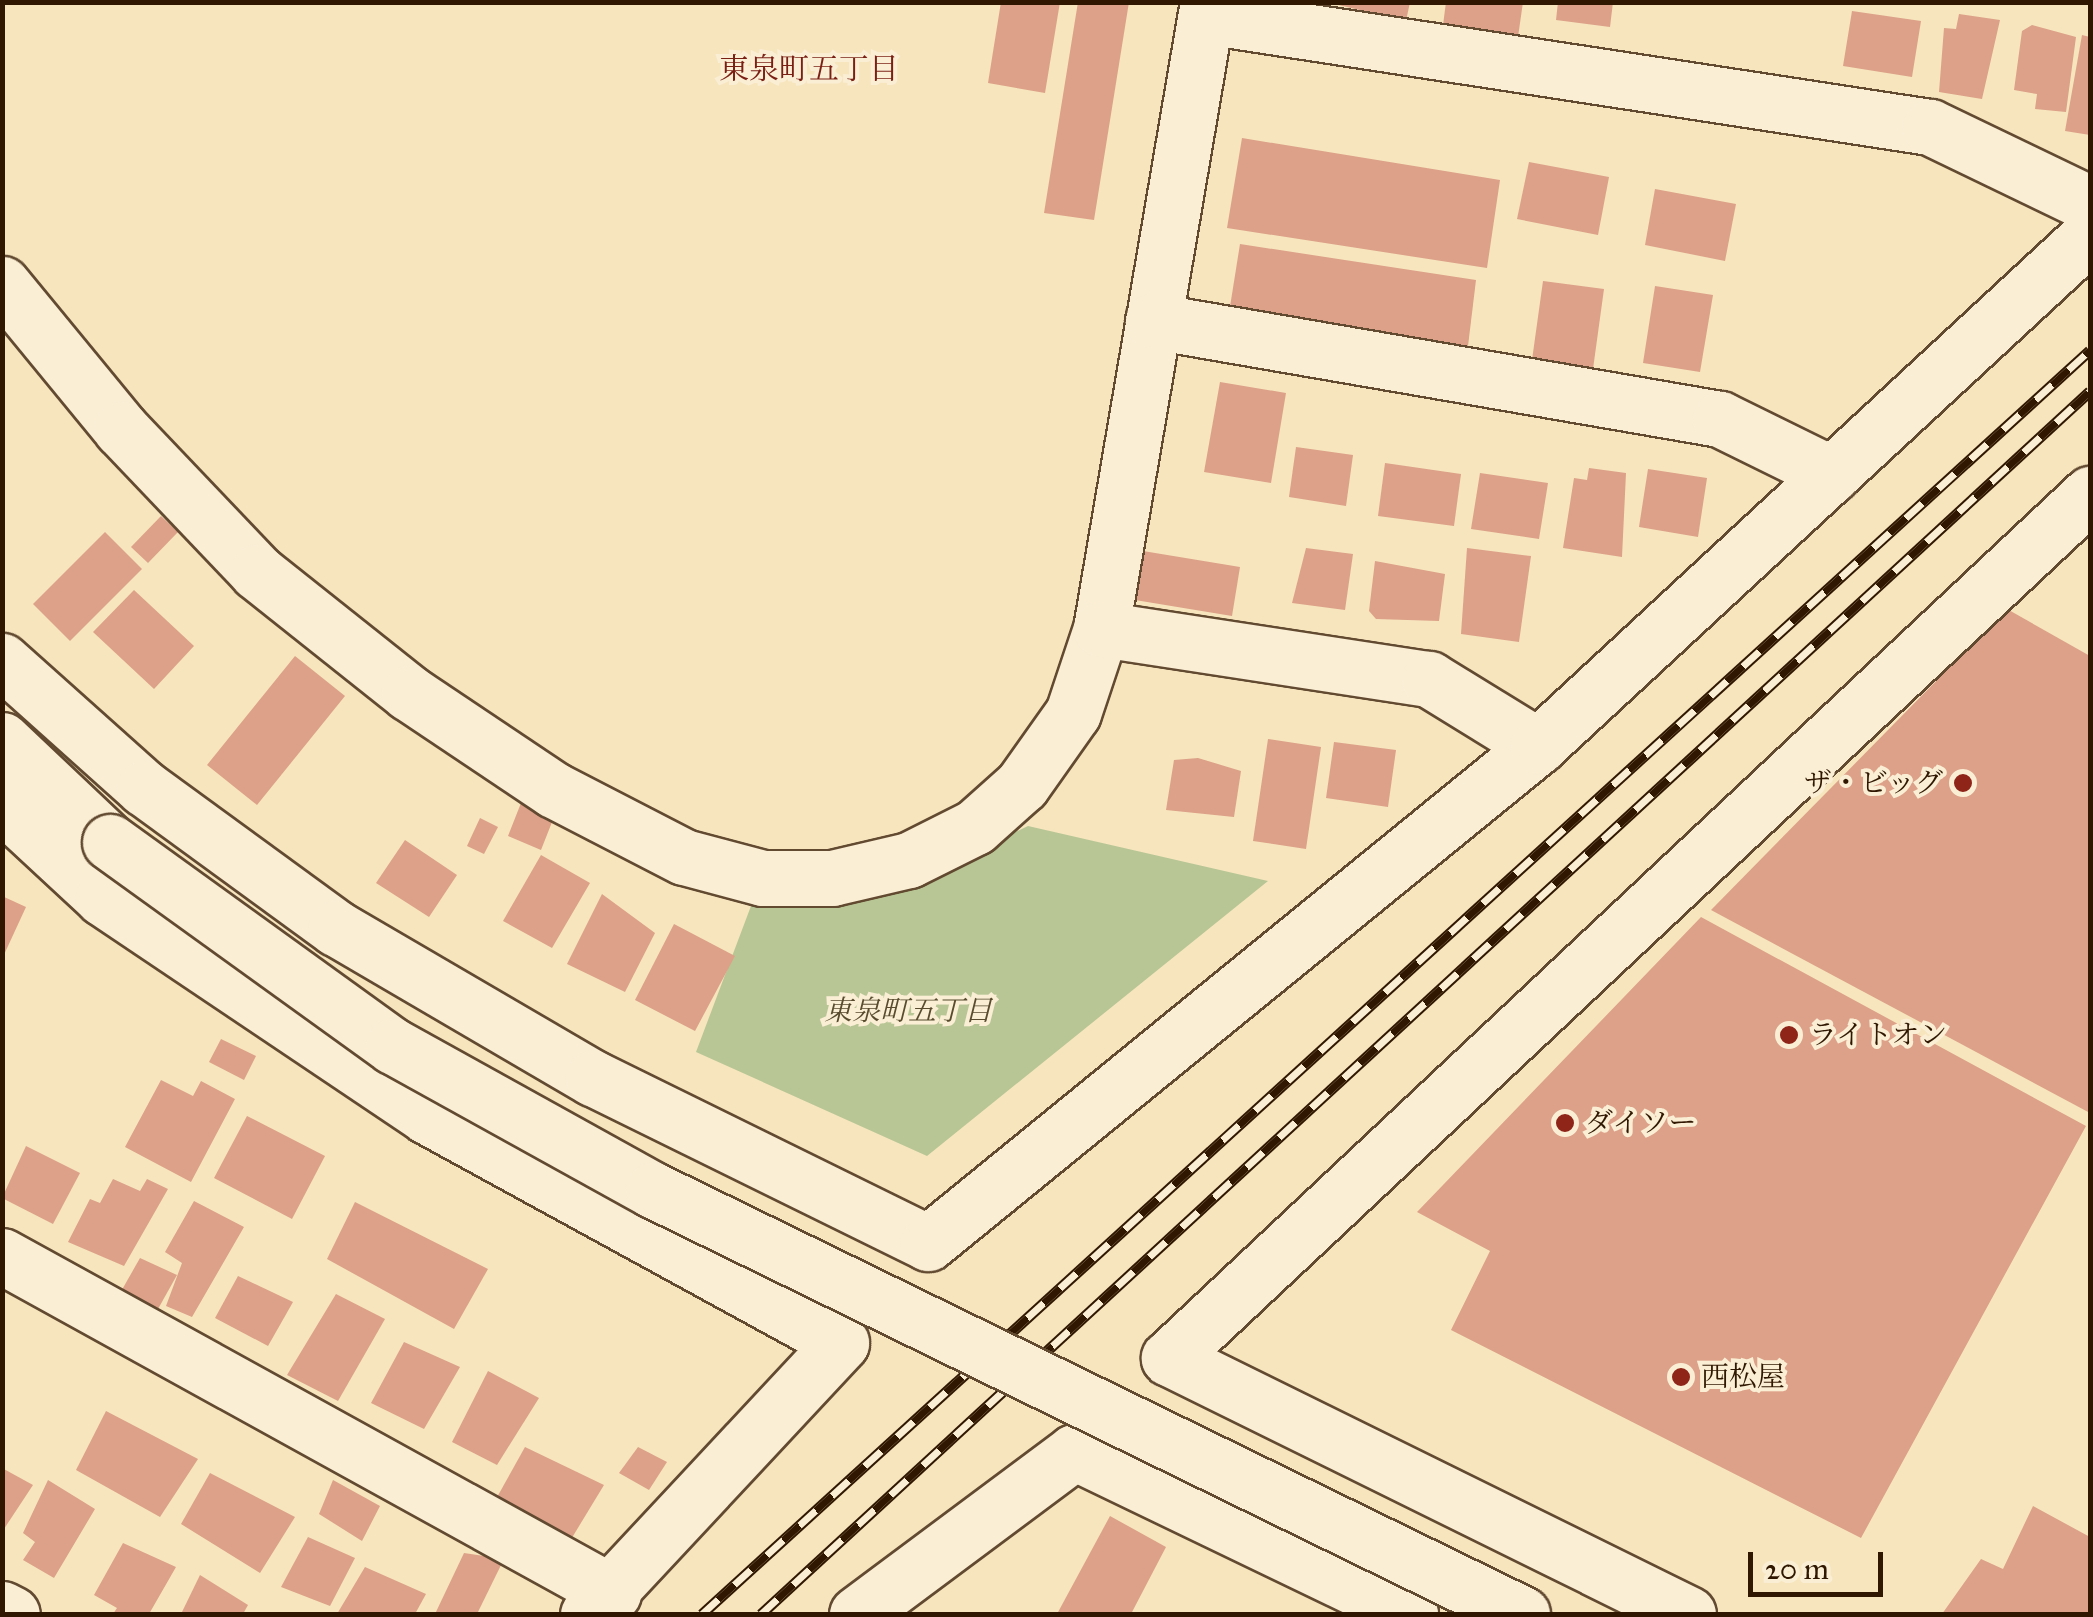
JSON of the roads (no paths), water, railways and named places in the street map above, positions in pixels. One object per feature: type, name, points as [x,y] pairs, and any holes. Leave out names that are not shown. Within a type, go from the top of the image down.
[{"type":"street","points":[[2,284],[121,429],[258,572],[506,758],[684,857],[762,878],[832,878],[909,860],[975,828],[1022,784],[1072,713],[1101,629],[1207,9],[1930,127],[2090,204]]},
{"type":"street","points":[[2,661],[144,788],[336,928],[593,1078],[928,1243],[1538,746],[2090,235]]},
{"type":"street","points":[[1154,321],[1720,418],[1832,474]]},
{"type":"street","points":[[1688,1614],[1169,1358],[2090,494]]},
{"type":"street","points":[[1101,629],[1429,679],[1538,746]]},
{"type":"street","points":[[2,740],[110,842],[393,1046],[636,1181],[1522,1614]]},
{"type":"street","points":[[2,804],[103,898],[427,1116],[841,1343],[600,1604],[2,1256]]},
{"type":"street","points":[[856,1614],[1074,1452],[1410,1614]]},
{"type":"street","points":[[2,1609],[12,1614]]},
{"type":"railway","points":[[702,1614],[2090,350]]},
{"type":"railway","points":[[761,1614],[2090,391]]},
{"type":"place","name":"ザ・ビッグ","points":[[1963,783]]},
{"type":"place","name":"ライトオン","points":[[1789,1035]]},
{"type":"place","name":"ダイソー","points":[[1565,1123]]},
{"type":"place","name":"西松屋","points":[[1681,1377]]},
{"type":"district","name":"東泉町五丁目","points":[[809,69]]}]
